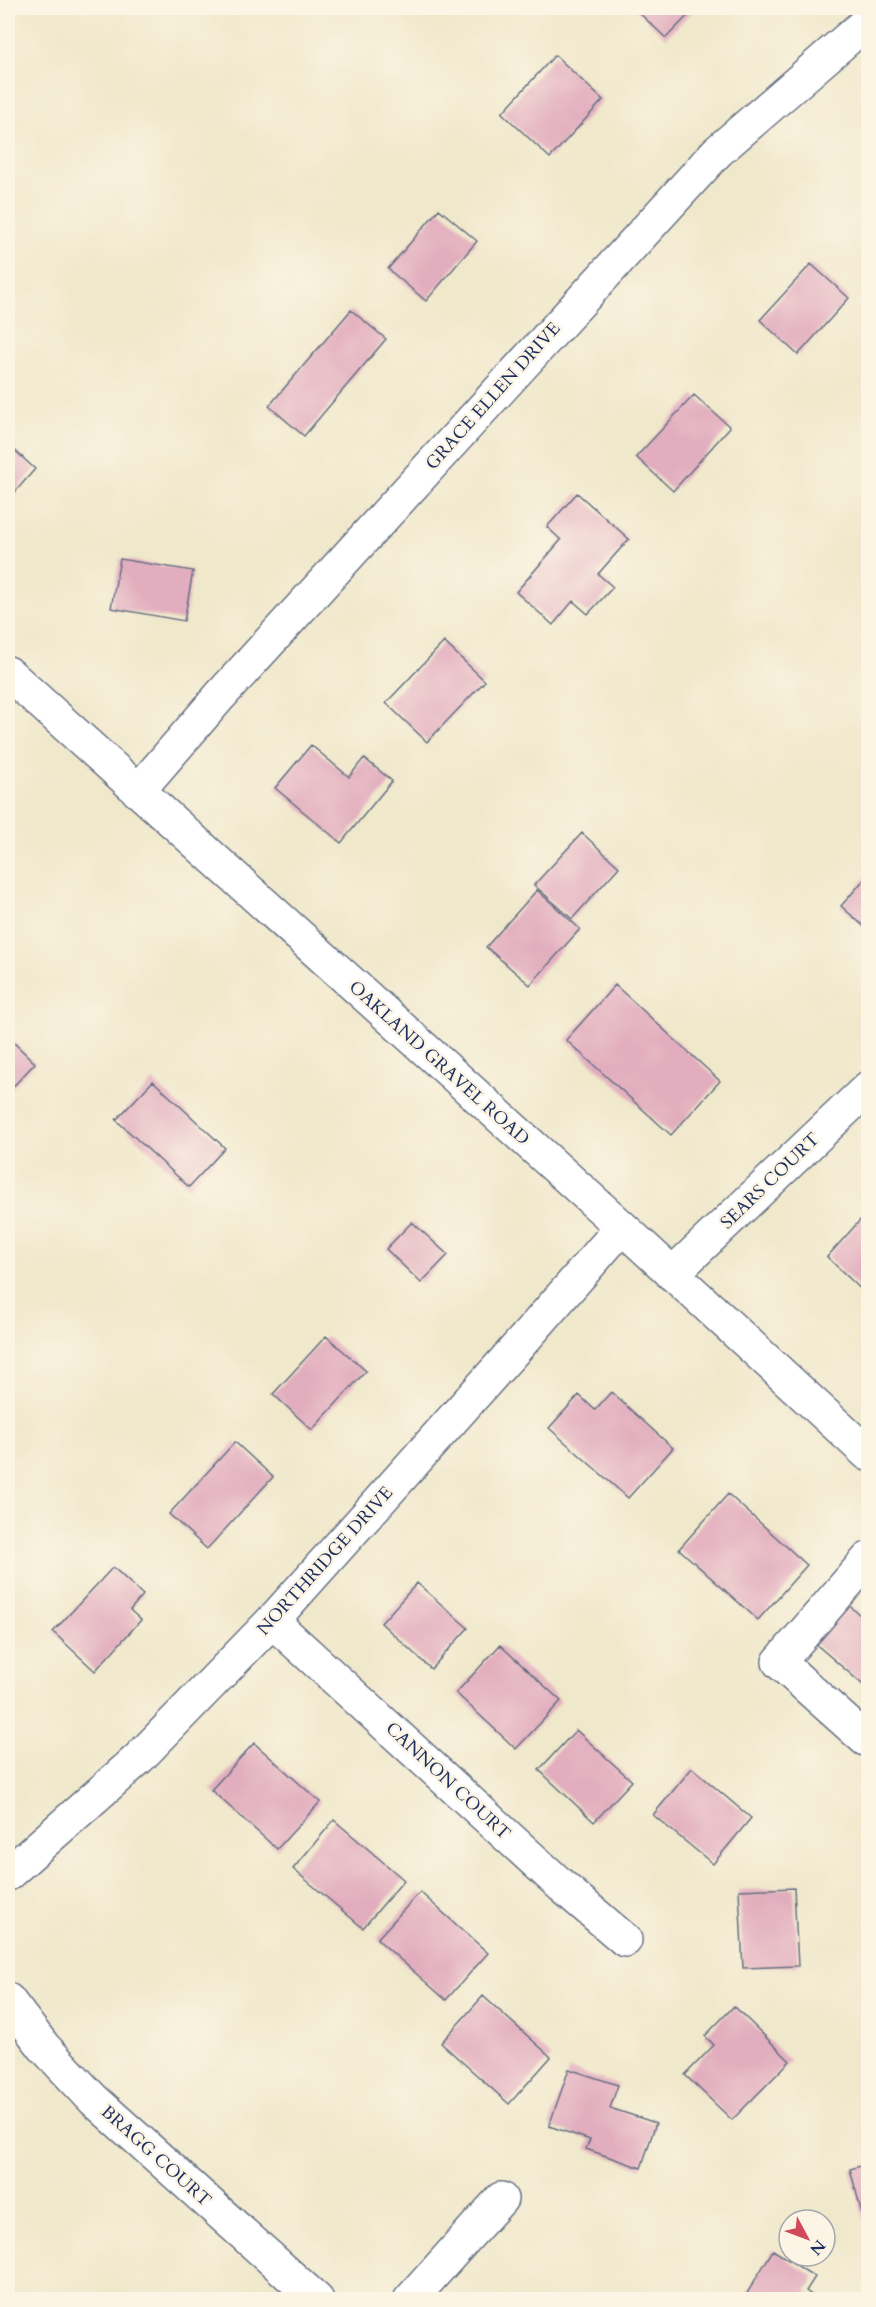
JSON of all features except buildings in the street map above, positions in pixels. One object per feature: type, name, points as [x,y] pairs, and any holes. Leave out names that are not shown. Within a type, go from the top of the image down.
[{"type":"street","name":"GRACE ELLEN DRIVE","points":[[138,791],[220,696],[717,152],[868,21]]},
{"type":"street","name":"OAKLAND GRAVEL ROAD","points":[[8,673],[672,1274],[865,1445]]},
{"type":"street","name":"SEARS COURT","points":[[672,1274],[864,1100]]},
{"type":"street","name":"NORTHRIDGE DRIVE","points":[[8,1874],[140,1758],[272,1621],[622,1227]]},
{"type":"street","points":[[865,1739],[779,1662],[868,1559]]},
{"type":"street","name":"CANNON COURT","points":[[272,1621],[562,1886],[625,1940]]},
{"type":"street","name":"BRAGG COURT","points":[[8,2000],[44,2047],[93,2099],[317,2300]]},
{"type":"street","points":[[410,2300],[501,2199]]}]
